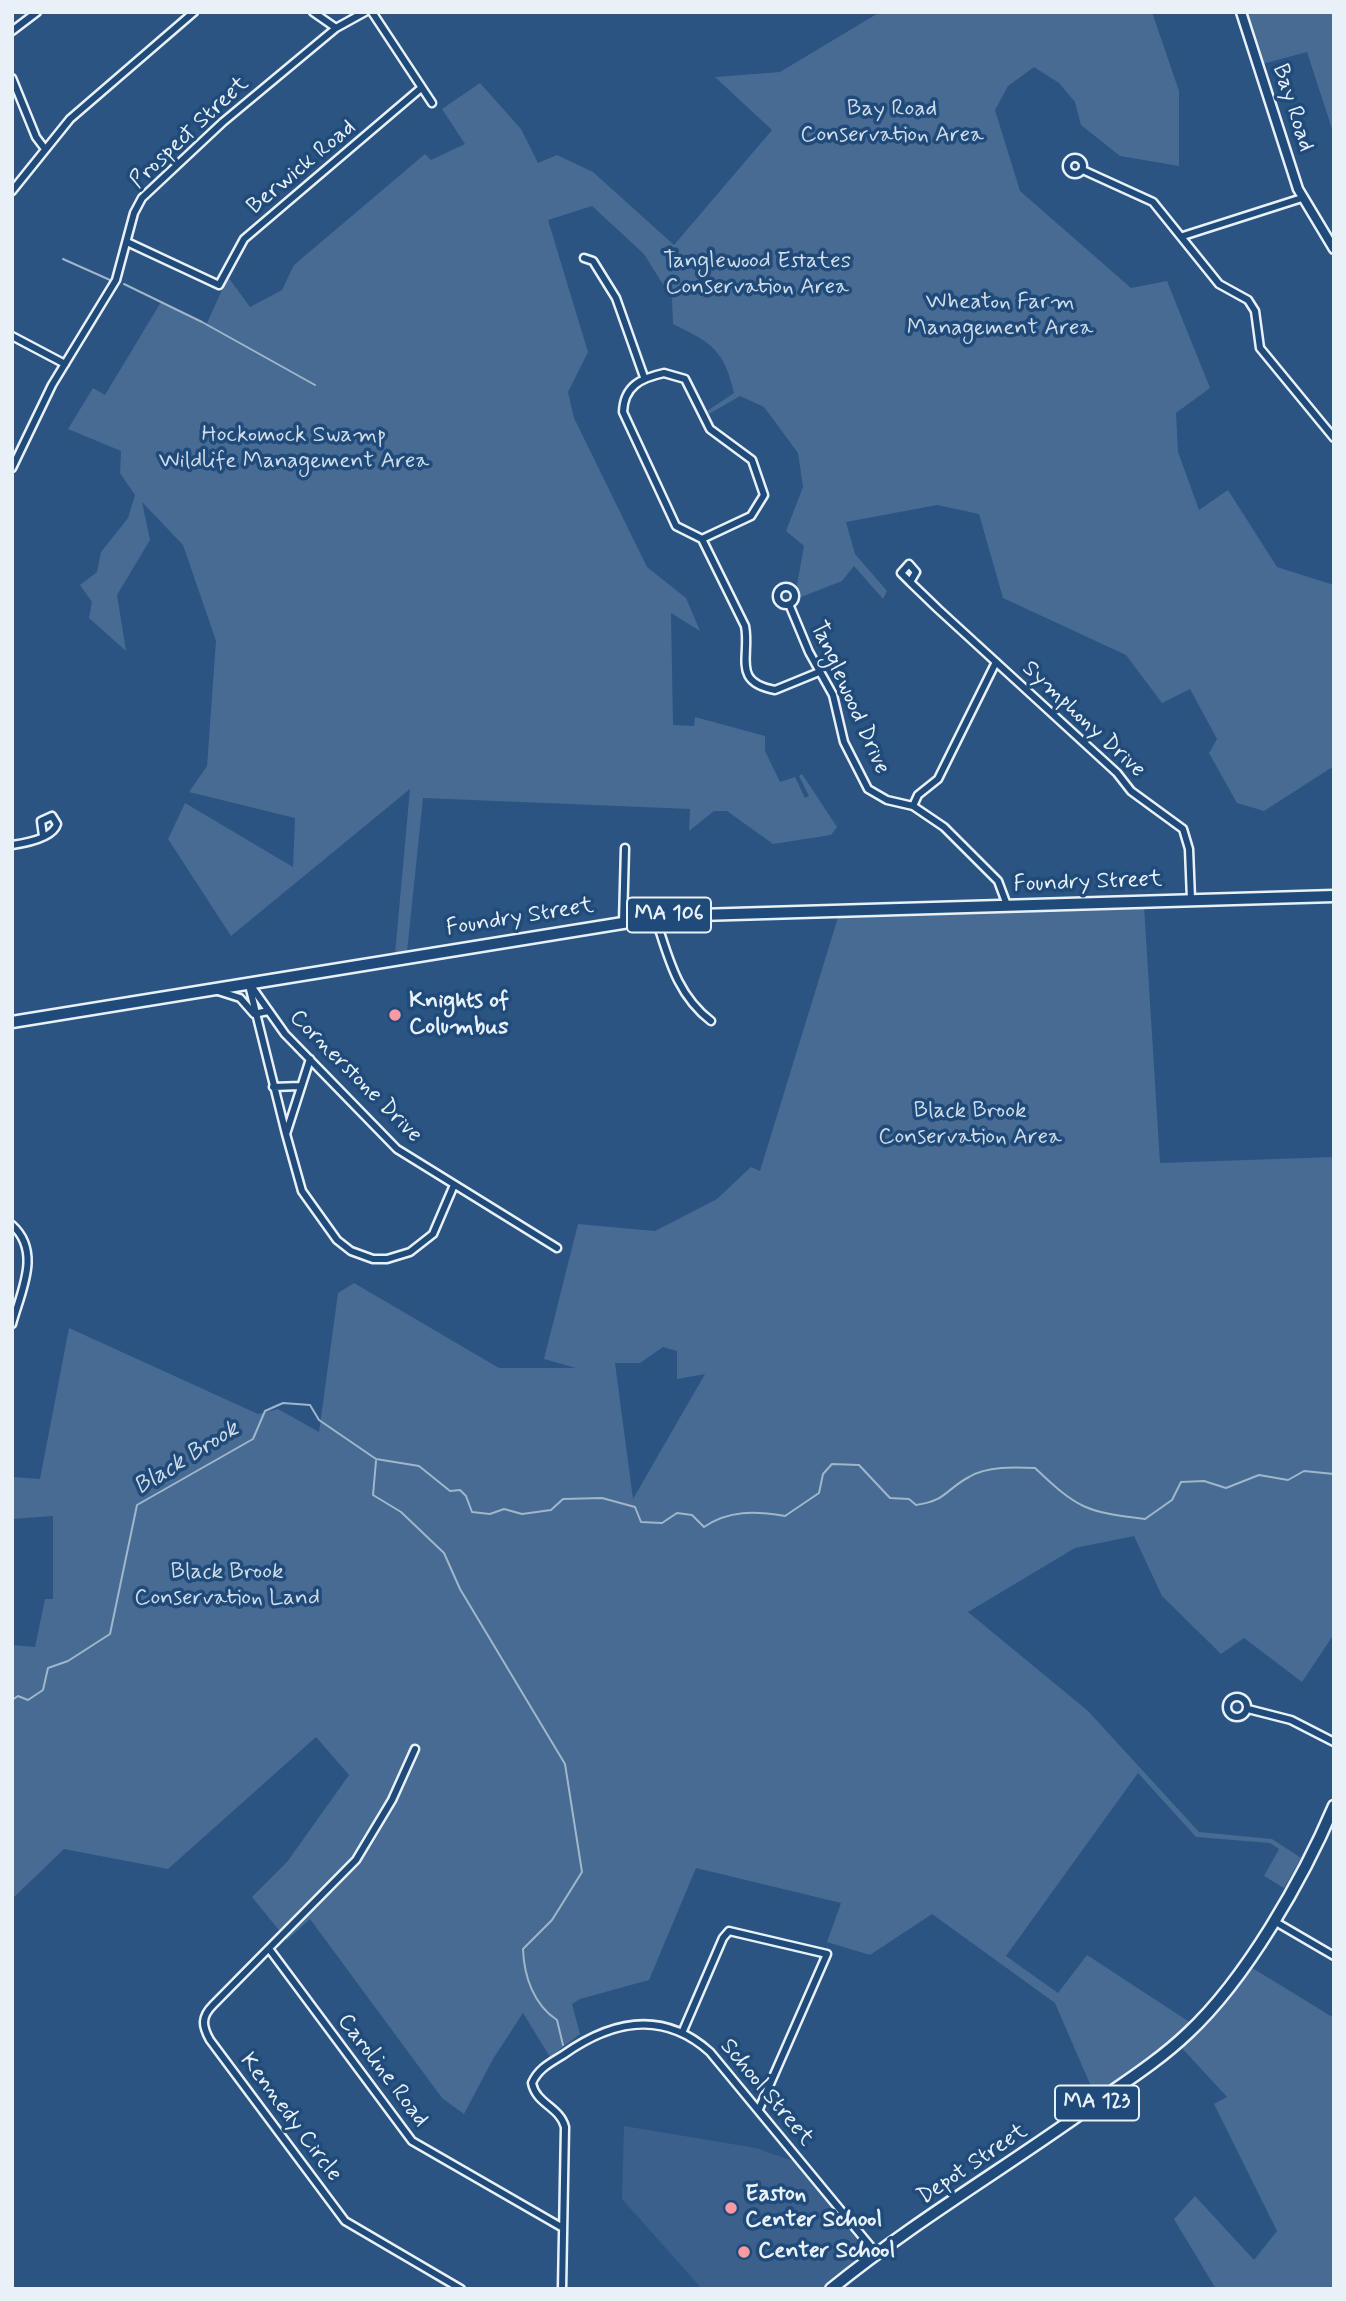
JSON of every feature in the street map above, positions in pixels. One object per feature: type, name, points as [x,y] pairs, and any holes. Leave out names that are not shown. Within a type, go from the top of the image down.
[{"type":"main road","name":"Bay Road","points":[[1241,12],[1302,198],[1334,249]]},
{"type":"main road","name":"Foundry Street","points":[[12,1022],[650,917],[1334,896]]},
{"type":"main road","name":"Depot Street","points":[[831,2289],[876,2253],[1037,2146],[1174,2045],[1206,2014],[1234,1979],[1273,1920],[1334,1806]]},
{"type":"street","points":[[12,31],[37,12]]},
{"type":"street","points":[[12,191],[85,104],[194,12]]},
{"type":"street","points":[[313,12],[336,28]]},
{"type":"street","name":"Prospect Street","points":[[12,468],[65,364],[116,280],[134,212],[155,185],[223,122],[336,28],[365,12]]},
{"type":"street","points":[[372,12],[420,89],[432,103]]},
{"type":"street","points":[[12,78],[36,137],[45,149]]},
{"type":"street","name":"Berwick Road","points":[[127,242],[219,285],[244,239],[420,89]]},
{"type":"street","points":[[1085,171],[1153,202],[1183,236],[1219,285],[1248,300],[1255,311],[1260,348],[1334,438]]},
{"type":"street","points":[[1183,236],[1302,198]]},
{"type":"street","points":[[584,258],[593,261],[616,298],[645,377]]},
{"type":"street","points":[[12,336],[65,364]]},
{"type":"street","points":[[702,538],[751,516],[764,495],[763,485],[752,460],[710,429],[685,379],[664,373],[645,377],[626,394],[625,417],[676,526],[702,538],[745,626],[748,641],[744,663],[746,673],[754,682],[775,690],[818,672]]},
{"type":"street","name":"Symphony Drive","points":[[911,582],[1117,774],[1131,791],[1184,829],[1189,849],[1191,900]]},
{"type":"street","name":"Tanglewood Drive","points":[[789,604],[818,672],[825,677],[833,695],[844,742],[867,789],[887,800],[913,806],[944,827],[998,881],[1007,905]]},
{"type":"street","points":[[913,806],[918,795],[938,779],[996,663]]},
{"type":"street","points":[[12,845],[43,836]]},
{"type":"street","points":[[623,922],[625,848]]},
{"type":"street","points":[[660,932],[666,916]]},
{"type":"street","points":[[650,917],[660,932],[681,987],[696,1010],[711,1021]]},
{"type":"street","points":[[248,983],[302,1191],[319,1219],[343,1246],[365,1257],[393,1258],[425,1242],[435,1228],[454,1185]]},
{"type":"street","name":"Cornerstone Drive","points":[[248,983],[268,1012],[310,1059],[397,1149],[556,1248]]},
{"type":"street","points":[[209,990],[240,998],[254,1014]]},
{"type":"street","points":[[254,1014],[268,1012]]},
{"type":"street","points":[[286,1134],[310,1059]]},
{"type":"street","points":[[273,1087],[300,1086]]},
{"type":"street","points":[[12,1225],[24,1238],[29,1252],[12,1324]]},
{"type":"street","points":[[1248,1709],[1291,1720],[1334,1742]]},
{"type":"street","name":"Kennedy Circle","points":[[415,1749],[392,1800],[356,1860],[270,1951],[206,2012],[203,2026],[209,2040],[345,2221],[461,2289]]},
{"type":"street","points":[[1273,1920],[1334,1956]]},
{"type":"street","points":[[682,2033],[723,1938],[729,1931],[827,1954],[759,2109]]},
{"type":"street","name":"Caroline Road","points":[[270,1951],[416,2144],[563,2228]]},
{"type":"street","name":"School Street","points":[[563,2228],[565,2127],[562,2117],[541,2100],[532,2087],[541,2070],[606,2029],[641,2024],[682,2033],[710,2052],[876,2253]]},
{"type":"street","points":[[562,2289],[563,2228]]},
{"type":"shaded area","name":"Easton Center School","points":[[624,2126],[756,2148],[793,2161],[868,2252],[821,2289],[702,2289],[622,2199]]},
{"type":"green space","points":[[880,12],[1152,12],[1179,91],[1179,166],[1120,156],[1081,125],[1075,102],[1059,83],[1034,67],[1008,86],[995,110],[1020,191],[1131,288],[1167,281],[1210,388],[1176,413],[1178,452],[1199,510],[1228,490],[1277,567],[1334,585],[1334,766],[1264,811],[1237,803],[1209,753],[1217,739],[1190,689],[1162,703],[1126,655],[1003,598],[979,514],[937,505],[846,522],[855,554],[887,591],[883,599],[854,566],[842,581],[801,597],[797,585],[804,546],[786,531],[803,487],[798,453],[764,407],[740,396],[709,414],[707,411],[734,393],[721,357],[707,343],[673,324],[672,299],[644,254],[592,206],[548,220],[588,352],[568,392],[574,418],[647,567],[686,598],[700,631],[671,613],[673,725],[694,726],[695,717],[765,736],[765,751],[780,782],[795,777],[805,798],[809,796],[799,776],[802,774],[837,827],[831,835],[773,844],[727,811],[714,811],[689,831],[690,809],[423,798],[407,952],[395,954],[410,789],[231,936],[168,839],[185,803],[293,867],[295,818],[189,792],[207,766],[216,641],[183,545],[142,502],[150,540],[117,595],[126,651],[89,618],[92,602],[80,585],[97,572],[101,552],[128,518],[135,495],[120,473],[121,451],[68,429],[93,388],[105,395],[161,302],[206,325],[228,277],[250,307],[282,290],[294,265],[425,154],[431,160],[465,144],[442,109],[480,83],[521,129],[538,163],[557,155],[593,172],[674,245],[772,130],[715,77],[780,72]]},
{"type":"green space","points":[[1246,12],[1334,12],[1334,135],[1307,52],[1262,64]]},
{"type":"green space","points":[[1144,906],[1160,1163],[1334,1157],[1334,1634],[1302,1682],[1244,1638],[1221,1654],[1162,1596],[1134,1536],[1075,1548],[968,1612],[1088,1711],[1199,1832],[1272,1839],[1301,1858],[1284,1888],[1264,1876],[1279,1849],[1270,1843],[1196,1837],[1138,1773],[1006,1956],[1058,1993],[1087,1955],[1191,2023],[1096,2098],[1055,2003],[932,1914],[870,1955],[827,1942],[841,1903],[696,1868],[649,1980],[580,1999],[572,2004],[580,2034],[550,2057],[523,2013],[493,2059],[464,2114],[442,2098],[310,1919],[287,1940],[252,1897],[287,1862],[349,1775],[316,1737],[168,1869],[64,1849],[12,1899],[12,1645],[35,1647],[45,1599],[53,1599],[53,1516],[12,1519],[12,1477],[40,1479],[69,1328],[258,1414],[278,1409],[319,1432],[338,1293],[354,1283],[499,1368],[576,1368],[544,1359],[578,1224],[655,1231],[717,1199],[751,1167],[760,1171],[839,914]],"holes":[[[663,1347],[677,1351],[677,1379],[705,1374],[633,1499],[615,1363],[640,1363]]]},
{"type":"green space","points":[[1249,1966],[1334,2018],[1334,2289],[1216,2289],[1174,2219],[1195,2196],[1254,2260],[1277,2231],[1214,2104],[1227,2097],[1181,2047],[1215,2011]]},
{"type":"waterway","points":[[63,259],[110,280]]},
{"type":"waterway","points":[[124,284],[202,322],[315,385]]},
{"type":"waterway","name":"Black Brook","points":[[12,1700],[18,1696],[28,1700],[43,1690],[48,1668],[68,1661],[110,1634],[137,1505],[253,1439],[265,1411],[283,1403],[310,1405],[319,1420],[376,1459],[419,1466],[450,1491],[460,1490],[466,1496],[472,1512],[490,1514],[504,1509],[522,1514],[551,1510],[563,1499],[602,1498],[635,1507],[641,1522],[662,1523],[677,1513],[692,1515],[704,1527],[723,1517],[743,1513],[785,1516],[819,1493],[823,1474],[832,1464],[859,1465],[890,1498],[909,1499],[916,1505],[940,1498],[976,1473],[993,1469],[1035,1468],[1062,1492],[1084,1506],[1109,1514],[1145,1519],[1172,1500],[1181,1482],[1204,1481],[1226,1488],[1259,1475],[1288,1480],[1304,1471],[1334,1474]]},
{"type":"waterway","points":[[376,1461],[373,1495],[401,1512],[444,1553],[460,1589],[565,1764],[582,1872],[552,1920],[523,1949],[528,1980],[542,2007],[557,2020],[563,2045]]},
{"type":"place","name":"Knights of Columbus","points":[[395,1015]]},
{"type":"place","name":"Easton Center School","points":[[731,2208]]},
{"type":"place","name":"Center School","points":[[744,2252]]},
{"type":"park label","name":"Bay Road Conservation Area","points":[[892,123]]},
{"type":"park label","name":"Tanglewood Estates Conservation Area","points":[[757,275]]},
{"type":"park label","name":"Wheaton Farm Management Area","points":[[1000,316]]},
{"type":"park label","name":"Hockomock Swamp Wildlife Management Area","points":[[294,449]]},
{"type":"park label","name":"Black Brook Conservation Area","points":[[970,1125]]},
{"type":"park label","name":"Black Brook Conservation Land","points":[[227,1586]]}]
